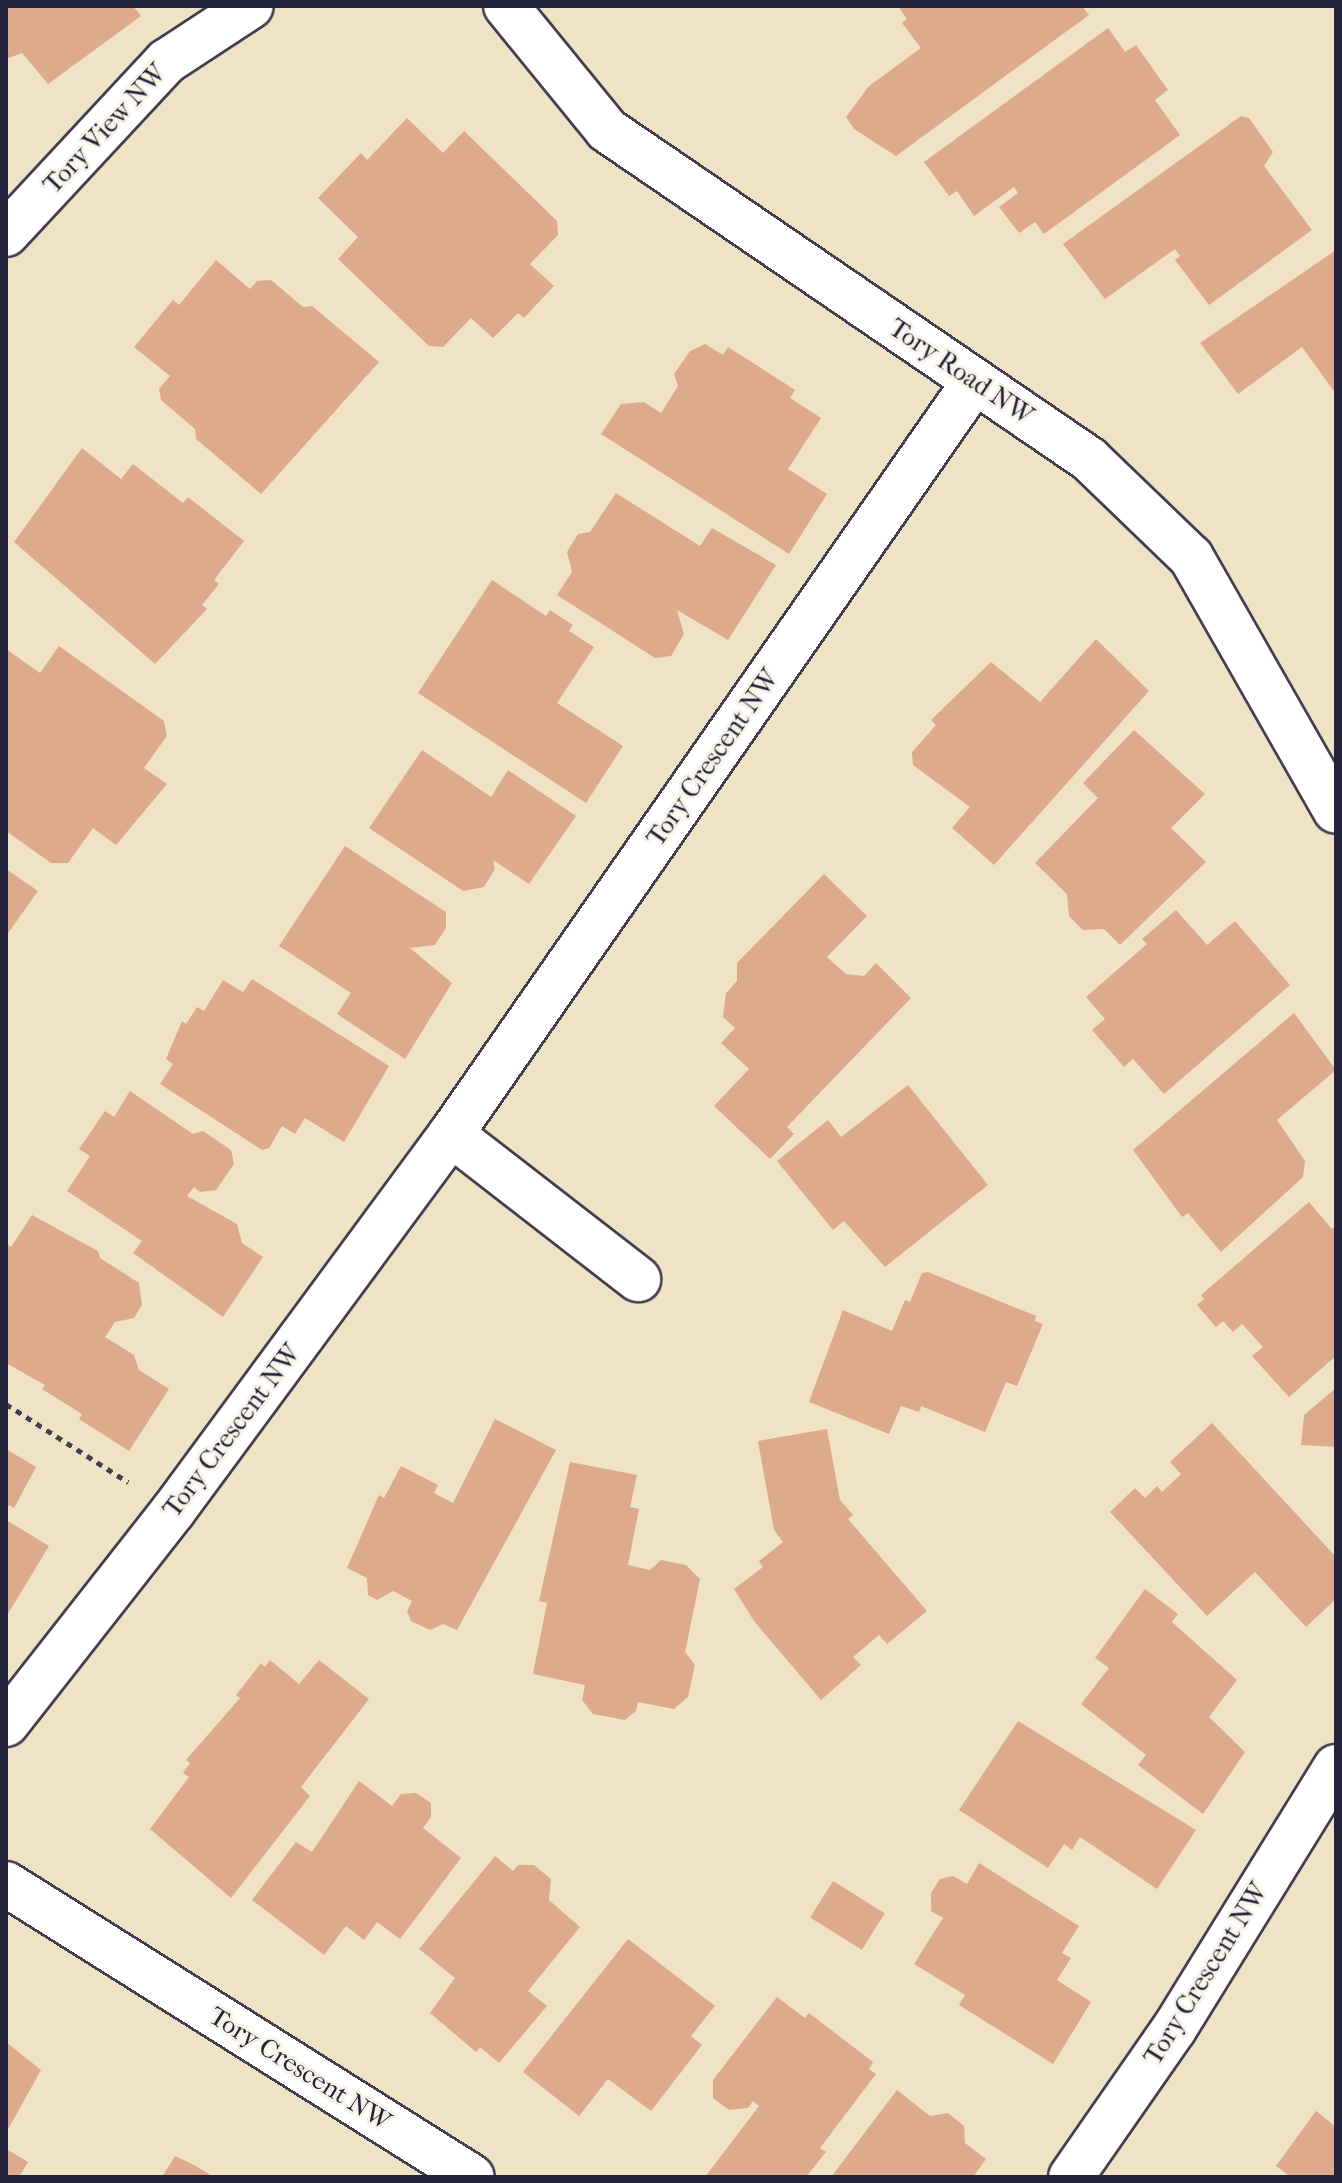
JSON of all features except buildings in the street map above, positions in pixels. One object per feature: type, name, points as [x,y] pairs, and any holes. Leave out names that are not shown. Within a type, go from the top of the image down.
[{"type":"street","name":"Tory View NW","points":[[6,234],[167,61],[251,6]]},
{"type":"street","name":"Tory Road NW","points":[[506,6],[607,130],[1089,459],[1191,557],[1336,811]]},
{"type":"street","name":"Tory Crescent NW","points":[[6,1724],[173,1511],[451,1134],[975,381]]},
{"type":"street","points":[[451,1134],[638,1279]]},
{"type":"street","name":"Tory Crescent NW","points":[[1071,2177],[1174,2029],[1336,1767]]},
{"type":"street","name":"Tory Crescent NW","points":[[6,1884],[472,2177]]},
{"type":"path","points":[[6,1404],[173,1511]]}]
